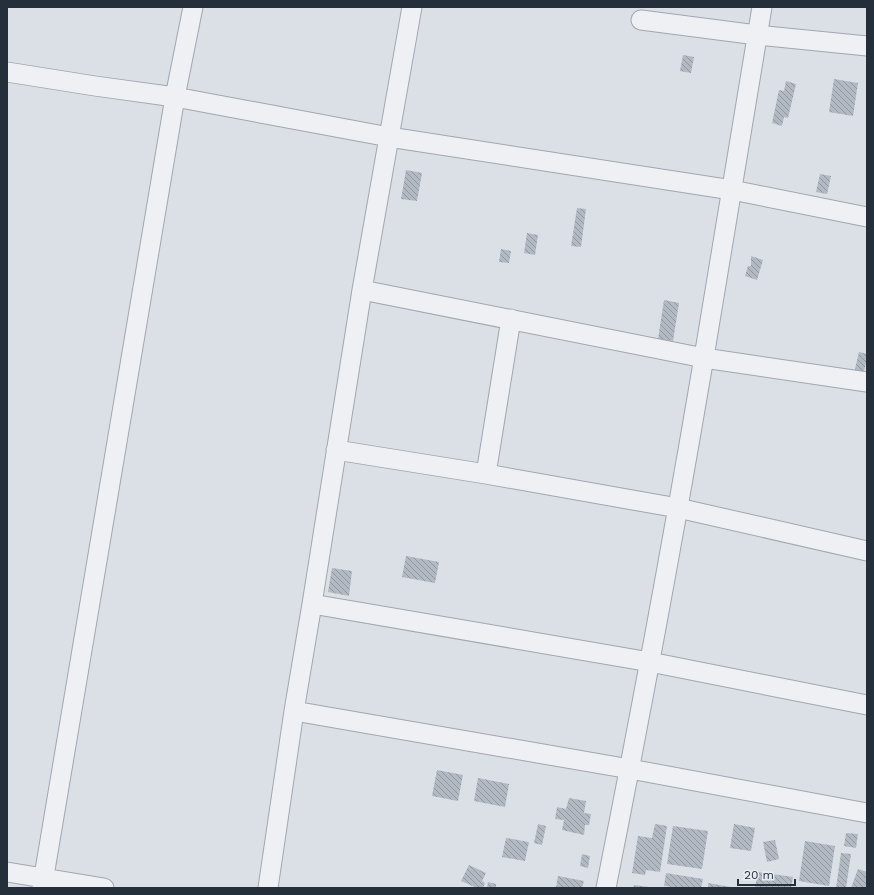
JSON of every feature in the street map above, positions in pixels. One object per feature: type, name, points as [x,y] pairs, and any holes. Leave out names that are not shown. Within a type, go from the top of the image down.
[{"type":"street","points":[[43,883],[175,96],[192,7]]},
{"type":"street","points":[[268,888],[294,711],[362,290],[412,7]]},
{"type":"street","points":[[606,888],[630,769],[678,508],[762,7]]},
{"type":"street","points":[[641,20],[757,35],[867,46]]},
{"type":"street","points":[[7,72],[94,86],[175,96],[389,137],[732,190],[867,217]]},
{"type":"street","points":[[362,290],[704,358],[867,382]]},
{"type":"street","points":[[486,474],[511,320]]},
{"type":"street","points":[[336,450],[486,474],[678,508],[867,551]]},
{"type":"street","points":[[312,604],[650,662],[867,705]]},
{"type":"street","points":[[294,711],[630,769],[867,813]]},
{"type":"street","points":[[7,872],[43,883],[104,888]]},
{"type":"building","points":[[683,55],[694,57],[691,73],[680,71]]},
{"type":"building","points":[[834,79],[858,83],[853,116],[829,112]]},
{"type":"building","points":[[786,81],[796,84],[788,118],[784,117],[782,126],[772,123],[779,90],[784,91]]},
{"type":"building","points":[[406,170],[422,173],[417,201],[401,199]]},
{"type":"building","points":[[820,174],[831,176],[827,194],[816,192]]},
{"type":"building","points":[[577,208],[586,209],[581,247],[571,246]]},
{"type":"building","points":[[527,233],[538,235],[535,255],[524,253]]},
{"type":"building","points":[[501,249],[511,251],[509,263],[499,262]]},
{"type":"building","points":[[751,256],[763,260],[757,280],[745,276],[748,266],[751,266]]},
{"type":"building","points":[[664,300],[679,303],[673,341],[658,339]]},
{"type":"building","points":[[859,352],[867,354],[863,375],[854,373]]},
{"type":"building","points":[[406,556],[439,562],[435,583],[402,577]]},
{"type":"building","points":[[332,568],[352,571],[349,596],[328,592]]},
{"type":"building","points":[[437,770],[463,775],[458,801],[432,796]]},
{"type":"building","points":[[478,778],[509,784],[505,807],[474,801]]},
{"type":"building","points":[[569,798],[586,801],[584,813],[591,814],[589,825],[585,825],[584,835],[562,830],[564,820],[555,819],[557,807],[566,809]]},
{"type":"building","points":[[538,824],[546,826],[542,845],[534,843]]},
{"type":"building","points":[[655,824],[667,826],[660,872],[646,870],[645,875],[632,873],[638,836],[652,838]]},
{"type":"building","points":[[734,824],[755,828],[751,851],[730,848]]},
{"type":"building","points":[[673,826],[708,831],[702,869],[667,864]]},
{"type":"building","points":[[846,833],[858,834],[856,848],[844,846]]},
{"type":"building","points":[[506,838],[529,842],[525,861],[502,857]]},
{"type":"building","points":[[775,840],[779,859],[767,862],[763,842]]},
{"type":"building","points":[[805,841],[835,846],[829,886],[799,881]]},
{"type":"building","points":[[841,853],[851,854],[846,888],[836,888]]},
{"type":"building","points":[[582,854],[590,856],[588,868],[580,866]]},
{"type":"building","points":[[469,865],[486,873],[482,881],[485,883],[483,888],[477,888],[461,881]]},
{"type":"building","points":[[858,869],[867,872],[867,888],[851,888]]},
{"type":"building","points":[[758,872],[793,877],[791,888],[755,888]]},
{"type":"building","points":[[666,873],[703,879],[701,888],[664,886]]},
{"type":"building","points":[[558,876],[584,881],[582,888],[556,888]]},
{"type":"building","points":[[488,882],[496,884],[496,888],[487,888]]},
{"type":"building","points":[[708,883],[731,887],[731,888],[708,888]]},
{"type":"building","points":[[634,885],[649,887],[649,888],[633,888]]}]
